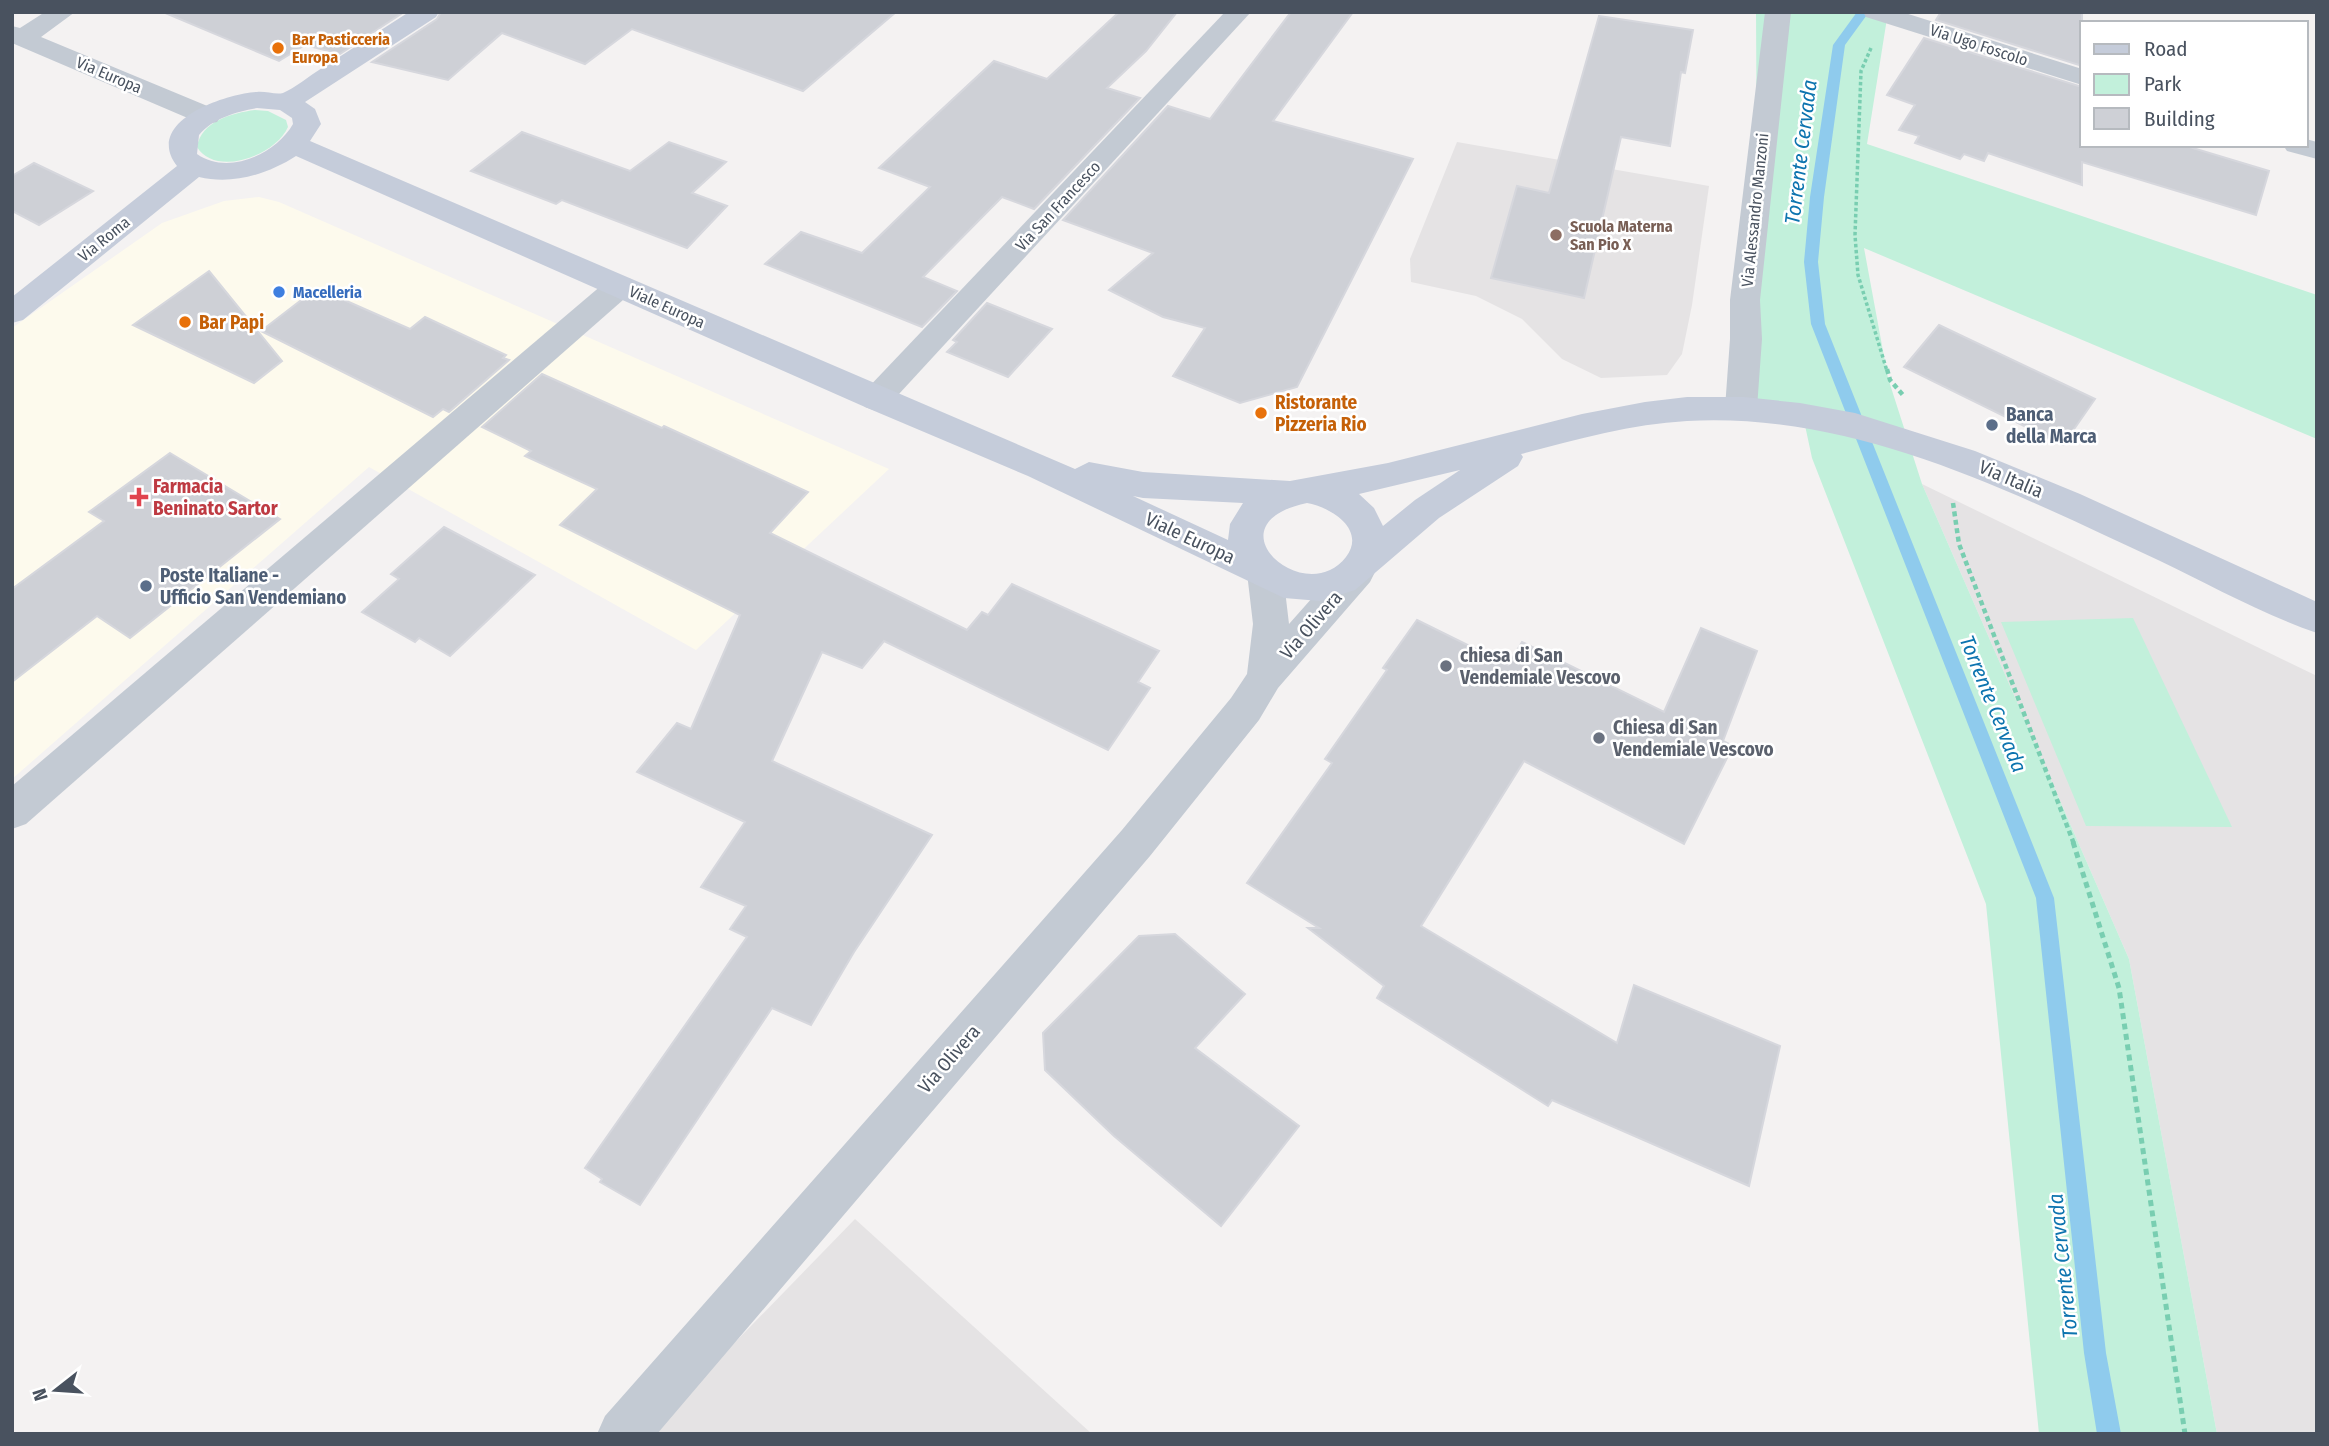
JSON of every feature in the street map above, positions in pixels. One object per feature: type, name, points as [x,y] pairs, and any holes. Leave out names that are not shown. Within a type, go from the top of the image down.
[{"type":"street","points":[[17,36],[63,12]]},
{"type":"street","points":[[287,102],[427,12]]},
{"type":"street","name":"Via San Francesco","points":[[876,399],[1239,12]]},
{"type":"street","name":"Via Alessandro Manzoni","points":[[1741,408],[1746,339],[1745,300],[1778,12]]},
{"type":"street","name":"Via Ugo Foscolo","points":[[1880,14],[2080,77]]},
{"type":"street","name":"Via Europa","points":[[17,36],[207,116]]},
{"type":"street","points":[[257,100],[287,102],[298,107],[305,115],[307,124],[304,134],[295,145],[282,154],[247,168],[227,171],[195,166],[183,155],[183,140],[189,130],[207,116],[223,108],[257,100]]},
{"type":"street","name":"Viale Europa","points":[[295,145],[876,399],[1040,467],[1265,573]]},
{"type":"street","name":"Via Roma","points":[[12,313],[195,166]]},
{"type":"street","points":[[12,811],[620,286]]},
{"type":"street","name":"Via Italia","points":[[1686,409],[1741,408],[1802,415],[1909,440],[2005,474],[2317,618]]},
{"type":"street","name":"Viale Europa","points":[[1040,467],[1143,485],[1296,491],[1408,472],[1632,416],[1686,409]]},
{"type":"street","name":"Viale Europa","points":[[1361,565],[1427,509],[1534,439]]},
{"type":"street","points":[[1296,491],[1326,494],[1345,502],[1359,513],[1367,528],[1370,543],[1361,565],[1341,582],[1322,587],[1283,583],[1265,573],[1251,559],[1245,543],[1246,526],[1253,511],[1267,499],[1296,491]]},
{"type":"street","name":"Via Olivera","points":[[623,1434],[1136,843],[1245,709],[1265,677],[1361,565]]},
{"type":"street","name":"Via Olivera","points":[[1265,573],[1271,624],[1265,677]]},
{"type":"path","points":[[1880,14],[1861,71],[1855,235],[1858,275],[1890,380],[1906,400],[1929,417],[1946,453],[1959,544],[2083,868],[2119,988],[2185,1434]]},
{"type":"shaded area","points":[[1457,142],[1709,186],[1682,354],[1667,375],[1601,378],[1562,359],[1522,319],[1476,296],[1411,282],[1410,259]]},
{"type":"shaded area","points":[[259,197],[279,202],[889,469],[696,650],[369,467],[12,779],[12,328],[162,223],[224,201]]},
{"type":"shaded area","points":[[1922,484],[2317,676],[2317,1434],[2217,1434],[2129,959]]},
{"type":"shaded area","points":[[855,1219],[1092,1434],[646,1434]]},
{"type":"green space","points":[[1756,12],[1888,12],[1867,144],[2317,295],[2317,439],[1864,248],[1888,378],[1922,484],[2129,959],[2217,1434],[2039,1434],[1986,904],[1812,458],[1803,416],[1741,408],[1757,195]]},
{"type":"green space","points":[[255,110],[268,111],[286,120],[288,127],[281,137],[259,154],[231,162],[218,161],[206,156],[197,147],[200,138],[211,125],[228,116]]},
{"type":"green space","points":[[2133,618],[2232,827],[2086,826],[2001,622]]},
{"type":"building","points":[[163,12],[404,12],[340,54],[305,45],[279,61]]},
{"type":"building","points":[[441,12],[896,12],[803,91],[632,29],[585,64],[502,33],[448,80],[372,62],[437,19]]},
{"type":"building","points":[[1119,12],[1177,12],[1146,51],[1107,88],[1140,98],[1034,209],[1002,197],[923,277],[957,291],[922,327],[765,264],[801,232],[862,253],[930,187],[879,168],[994,61],[1047,79]]},
{"type":"building","points":[[1291,12],[1353,12],[1273,121],[1413,159],[1297,387],[1240,403],[1173,376],[1205,328],[1163,317],[1109,290],[1153,253],[1063,220],[1168,106],[1210,119]]},
{"type":"building","points":[[1941,12],[2082,12],[2080,65],[1936,20]]},
{"type":"building","points":[[1599,16],[1693,30],[1685,73],[1681,72],[1670,146],[1621,137],[1584,298],[1491,278],[1517,186],[1549,193]]},
{"type":"building","points":[[1924,38],[2080,86],[2080,147],[2190,147],[2269,171],[2256,215],[2082,162],[2082,185],[1988,153],[1984,161],[1964,154],[1960,159],[1915,143],[1919,136],[1899,130],[1915,105],[1887,95]]},
{"type":"building","points":[[522,132],[630,171],[669,142],[726,162],[692,193],[727,206],[687,248],[562,200],[556,204],[471,171]]},
{"type":"building","points":[[34,163],[93,191],[39,225],[12,211],[12,176]]},
{"type":"building","points":[[209,271],[282,361],[254,383],[133,325]]},
{"type":"building","points":[[317,288],[410,329],[425,317],[506,355],[503,358],[509,360],[449,412],[443,409],[433,417],[261,331]]},
{"type":"building","points":[[987,303],[1052,329],[1008,377],[947,352],[957,342],[953,340]]},
{"type":"building","points":[[1939,325],[2095,399],[2063,445],[1904,367]]},
{"type":"building","points":[[542,374],[808,492],[770,533],[967,630],[982,612],[988,615],[1012,584],[1159,651],[1138,682],[1150,688],[1108,750],[884,641],[862,668],[822,652],[772,761],[932,835],[854,952],[811,1025],[772,1008],[640,1205],[600,1182],[602,1179],[585,1168],[747,937],[730,929],[746,906],[701,887],[745,822],[637,772],[677,723],[691,729],[740,615],[560,525],[597,489],[525,456],[531,451],[482,427]]},
{"type":"building","points":[[170,453],[280,519],[130,638],[97,616],[12,682],[12,589],[104,521],[89,512]]},
{"type":"building","points":[[444,527],[535,575],[450,656],[419,638],[415,642],[362,612],[399,579],[391,574]]},
{"type":"building","points":[[1417,620],[1508,665],[1522,642],[1664,712],[1701,628],[1757,651],[1723,741],[1733,746],[1684,844],[1524,761],[1421,926],[1617,1043],[1634,985],[1780,1046],[1749,1186],[1552,1100],[1548,1106],[1377,998],[1384,986],[1308,928],[1319,928],[1247,883],[1332,763],[1325,759],[1387,670],[1383,668]]},
{"type":"building","points":[[1175,934],[1245,994],[1195,1048],[1299,1126],[1221,1226],[1114,1136],[1045,1070],[1043,1033],[1139,936]]},
{"type":"waterway","name":"Torrente Cervada","points":[[1863,12],[1839,45],[1817,197],[1811,262],[1818,324],[2045,898],[2095,1353],[2109,1434]]},
{"type":"place","name":"Bar Pasticceria Europa","points":[[278,48]]},
{"type":"place","name":"Scuola Materna San Pio X","points":[[1556,235]]},
{"type":"place","name":"Macelleria","points":[[279,292]]},
{"type":"place","name":"Bar Papi","points":[[185,322]]},
{"type":"place","name":"Ristorante Pizzeria Rio","points":[[1261,413]]},
{"type":"place","name":"Banca della Marca","points":[[1992,425]]},
{"type":"place","name":"Farmacia Beninato Sartor","points":[[139,497]]},
{"type":"place","name":"Poste Italiane - Ufficio San Vendemiano","points":[[146,586]]},
{"type":"place","name":"chiesa di San Vendemiale Vescovo","points":[[1446,666]]},
{"type":"place","name":"Chiesa di San Vendemiale Vescovo","points":[[1599,738]]}]
